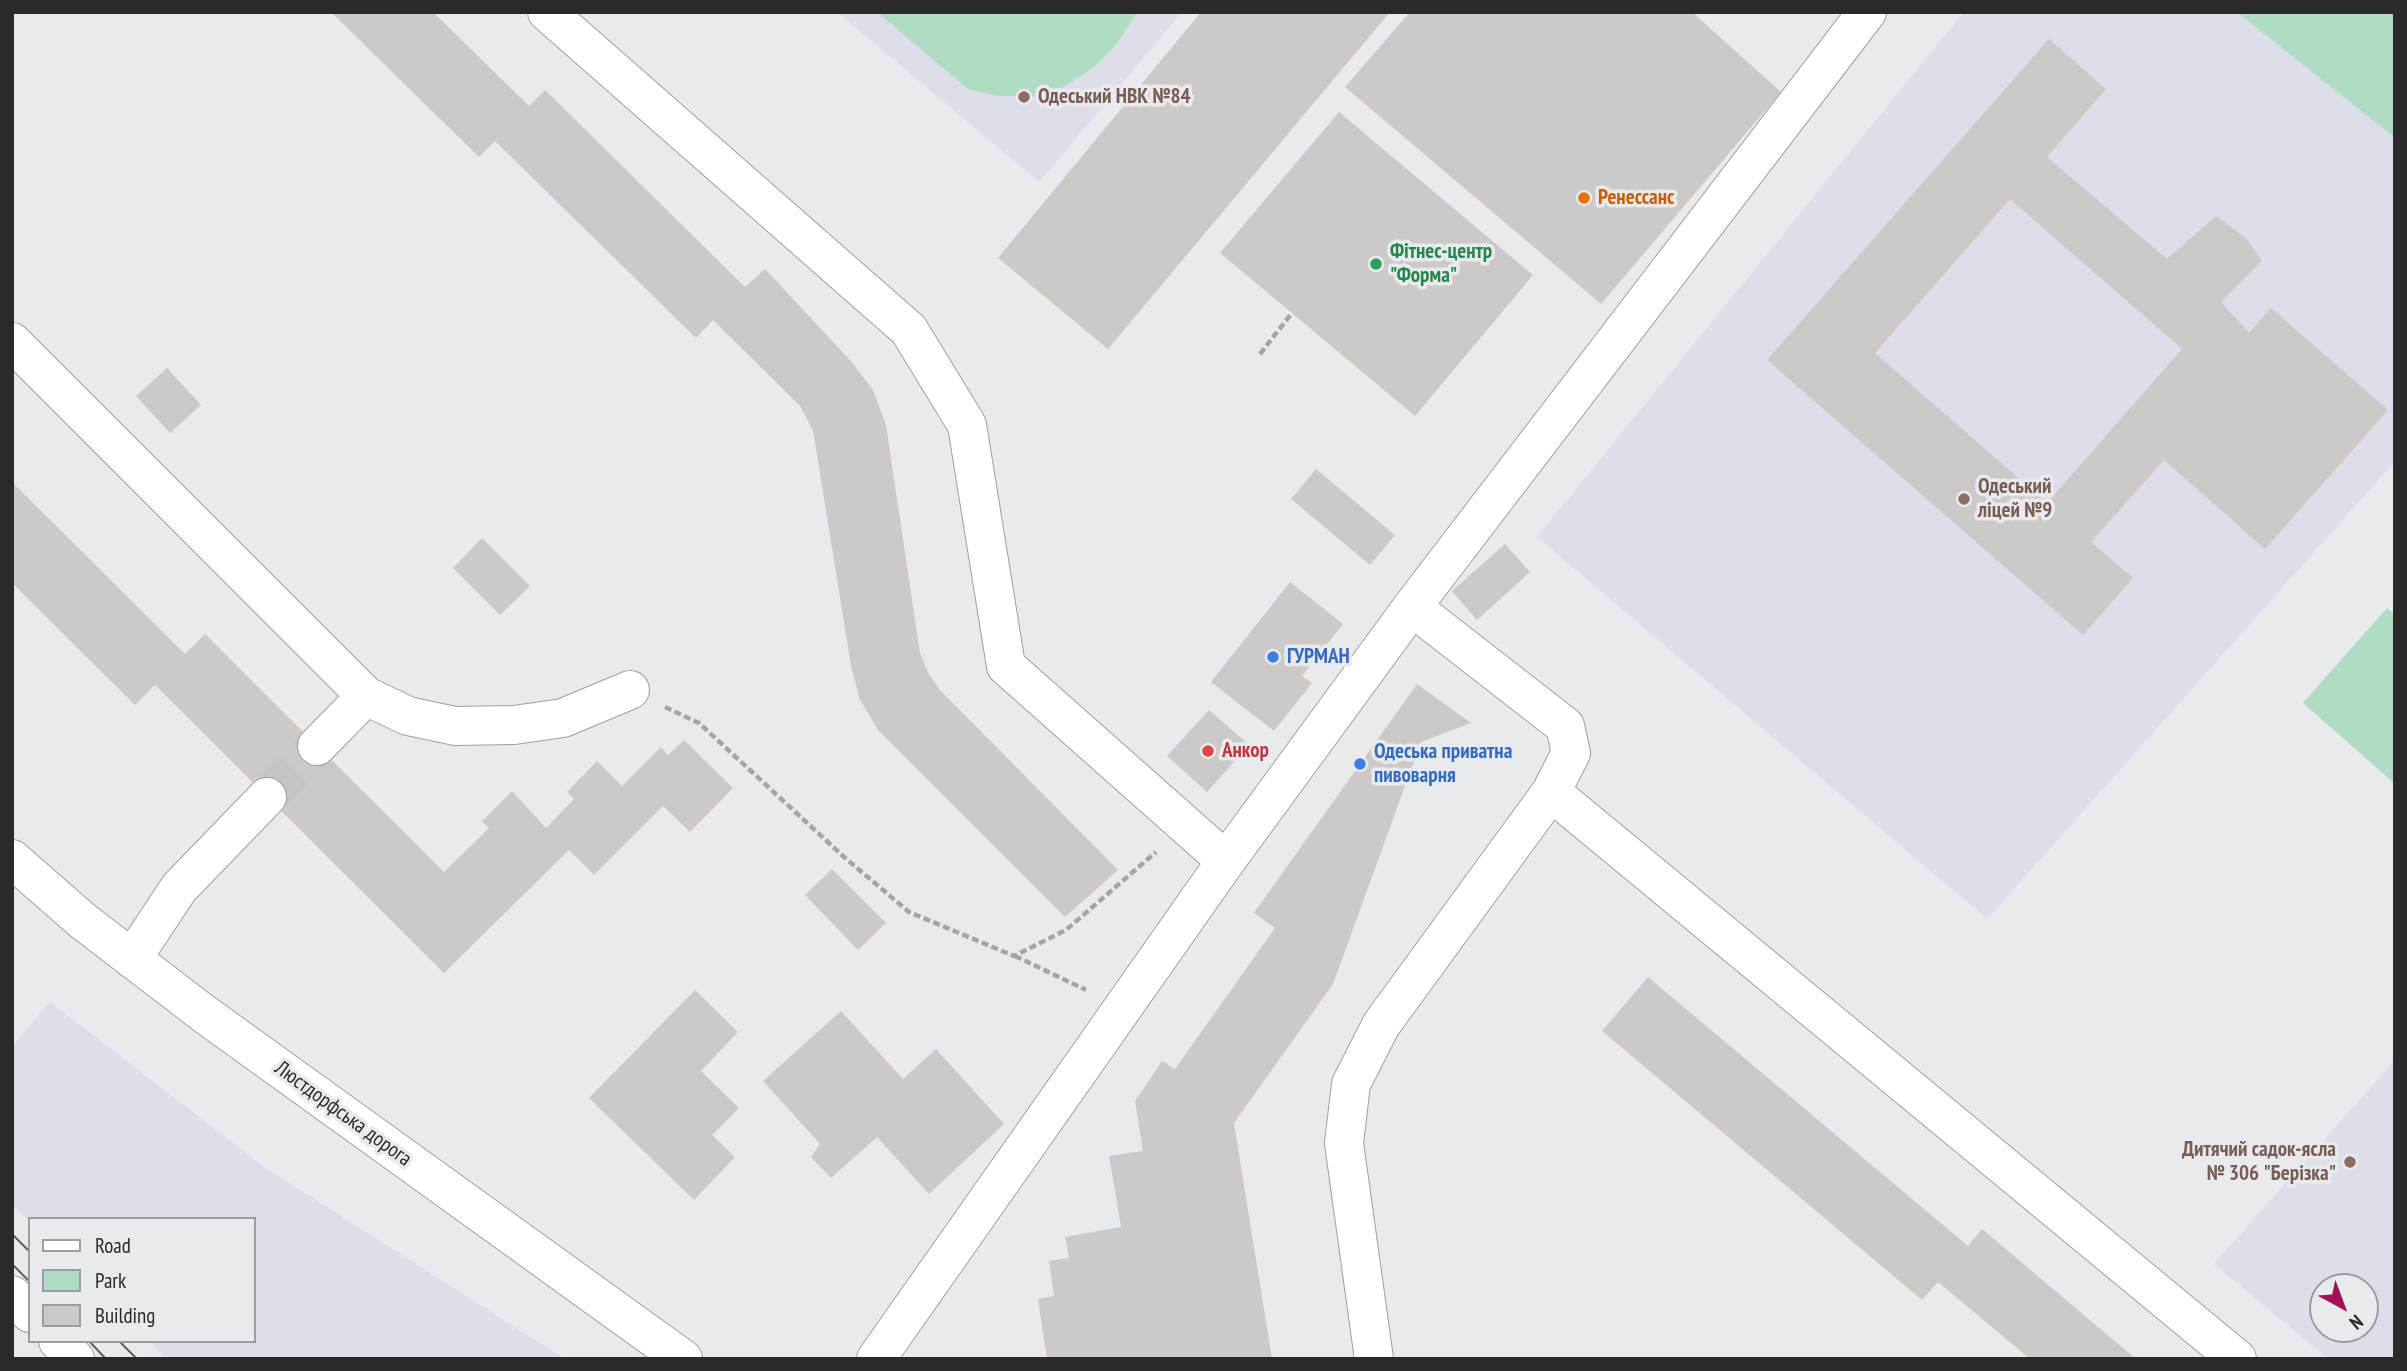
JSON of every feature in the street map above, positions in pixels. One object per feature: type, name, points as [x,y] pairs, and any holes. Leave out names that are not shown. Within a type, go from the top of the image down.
[{"type":"main road","points":[[547,12],[909,330],[967,425],[1006,666],[1226,861]]},
{"type":"main road","points":[[876,1359],[1226,861],[1412,607],[1867,12]]},
{"type":"main road","points":[[12,342],[366,696],[408,716],[444,723],[514,725],[563,718],[630,690]]},
{"type":"main road","points":[[1374,1359],[1344,1143],[1351,1084],[1381,1025],[1551,792],[1571,753],[1565,726],[1412,607]]},
{"type":"main road","points":[[317,746],[366,696]]},
{"type":"main road","points":[[1551,792],[2237,1359]]},
{"type":"main road","points":[[132,959],[179,888],[267,797]]},
{"type":"main road","name":"Люстдорфська дорога","points":[[12,859],[83,921],[214,1021],[683,1359]]},
{"type":"main road","points":[[12,1295],[28,1311]]},
{"type":"main road","points":[[60,1343],[75,1359]]},
{"type":"path","points":[[1260,354],[1292,313]]},
{"type":"path","points":[[630,690],[699,723],[844,858],[909,912],[1014,956],[1122,1010]]},
{"type":"path","points":[[1014,956],[1066,930],[1116,890],[1185,824]]},
{"type":"shaded area","name":"Одеський НВК №84","points":[[837,12],[1182,12],[1039,182]]},
{"type":"shaded area","name":"Одеський ліцей №9","points":[[1964,12],[2395,12],[2395,461],[1987,919],[1537,537]]},
{"type":"shaded area","points":[[50,1002],[264,1167],[565,1359],[167,1359],[151,1343],[256,1343],[256,1217],[28,1217],[28,1220],[12,1205],[12,1046]]},
{"type":"shaded area","name":"Дитячий садок-ясла № 306 \"Берізка\"","points":[[2395,1060],[2395,1359],[2328,1359],[2214,1264]]},
{"type":"green space","points":[[877,12],[1137,12],[1116,45],[1094,67],[1065,86],[1035,96],[996,96],[968,89]]},
{"type":"green space","points":[[2237,12],[2395,12],[2395,138]]},
{"type":"green space","points":[[2387,608],[2395,615],[2395,784],[2303,703]]},
{"type":"building","points":[[331,12],[433,12],[529,106],[545,90],[745,287],[765,269],[850,360],[873,390],[886,425],[920,653],[928,672],[939,689],[1118,870],[1065,917],[878,730],[860,700],[851,666],[813,430],[800,406],[713,320],[696,338],[495,141],[479,157]]},
{"type":"building","points":[[1201,12],[1390,12],[1108,349],[998,258]]},
{"type":"building","name":"Ренессанс","points":[[1410,12],[1692,12],[1781,92],[1601,304],[1345,87]]},
{"type":"building","points":[[2049,39],[2106,89],[2047,157],[2167,259],[2216,216],[2246,238],[2262,261],[2221,302],[2249,333],[2271,308],[2388,410],[2265,549],[2164,460],[2091,542],[2133,578],[2083,635],[1767,360]],"holes":[[[2010,199],[2182,349],[2047,503],[1875,353]]]},
{"type":"building","name":"Фітнес-центр \"Форма\"","points":[[1339,112],[1533,275],[1415,416],[1220,253]]},
{"type":"building","points":[[167,368],[201,405],[170,433],[136,396]]},
{"type":"building","points":[[1316,469],[1395,535],[1370,565],[1291,499]]},
{"type":"building","points":[[12,482],[185,654],[205,634],[444,872],[489,828],[482,821],[512,791],[546,828],[574,799],[567,792],[597,761],[622,786],[661,747],[668,755],[684,740],[733,788],[690,832],[663,806],[594,875],[569,850],[444,973],[155,685],[135,705],[12,583]]},
{"type":"building","points":[[482,538],[530,586],[500,615],[453,568]]},
{"type":"building","points":[[1505,544],[1530,572],[1477,620],[1452,591]]},
{"type":"building","name":"ГУРМАН","points":[[1290,582],[1343,624],[1302,676],[1312,683],[1274,731],[1211,682]]},
{"type":"building","points":[[1417,684],[1471,723],[1421,742],[1333,984],[1234,1123],[1272,1359],[1047,1359],[1038,1299],[1054,1296],[1049,1261],[1069,1258],[1065,1237],[1121,1227],[1109,1156],[1143,1151],[1135,1101],[1162,1061],[1175,1069],[1275,928],[1254,913]]},
{"type":"building","name":"Анкор","points":[[1209,710],[1249,745],[1207,792],[1167,756]]},
{"type":"building","points":[[832,869],[886,923],[858,950],[805,895]]},
{"type":"building","points":[[1648,977],[1968,1246],[1982,1229],[2136,1359],[2030,1359],[1938,1282],[1922,1300],[1602,1031]]},
{"type":"building","points":[[695,990],[738,1032],[701,1071],[739,1108],[712,1135],[735,1157],[694,1200],[589,1098]]},
{"type":"building","points":[[841,1011],[903,1079],[936,1049],[1004,1124],[929,1194],[877,1137],[831,1178],[811,1157],[820,1144],[763,1081]]},
{"type":"tunnel","points":[[267,797],[317,746]]},
{"type":"tram line","points":[[12,1234],[28,1250]]},
{"type":"tram line","points":[[12,1264],[28,1280]]},
{"type":"tram line","points":[[91,1343],[106,1359]]},
{"type":"tram line","points":[[121,1343],[137,1359]]},
{"type":"place","name":"Одеський НВК №84","points":[[1024,97]]},
{"type":"place","name":"Ренессанс","points":[[1584,198]]},
{"type":"place","name":"Фітнес-центр \"Форма\"","points":[[1376,264]]},
{"type":"place","name":"Одеський ліцей №9","points":[[1964,499]]},
{"type":"place","name":"ГУРМАН","points":[[1273,657]]},
{"type":"place","name":"Анкор","points":[[1208,751]]},
{"type":"place","name":"Одеська приватна пивоварня","points":[[1360,764]]},
{"type":"place","name":"Дитячий садок-ясла № 306 \"Берізка\"","points":[[2350,1162]]}]
